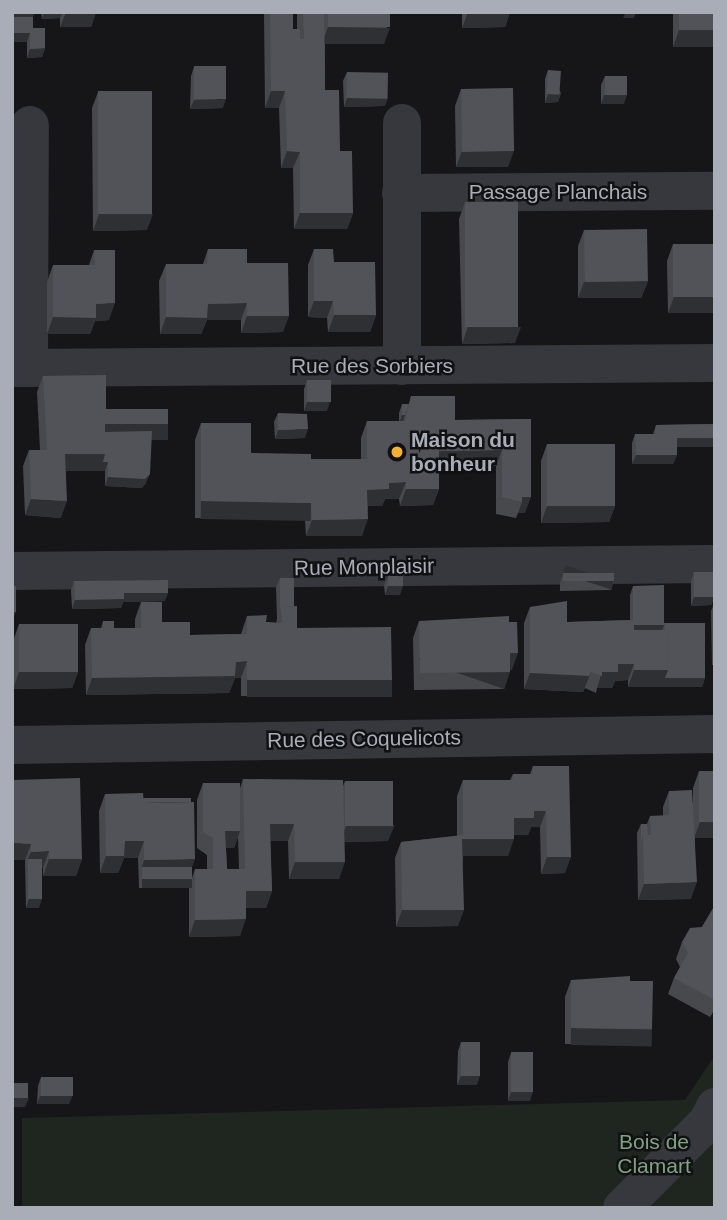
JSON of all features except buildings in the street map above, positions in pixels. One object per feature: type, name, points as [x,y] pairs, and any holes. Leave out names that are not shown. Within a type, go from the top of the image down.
[{"type":"street","points":[[401,123],[402,366]]},
{"type":"street","name":"Rue des Sorbiers","points":[[30,125],[20,368],[715,363]]},
{"type":"street","name":"Passage Planchais","points":[[401,193],[715,191]]},
{"type":"street","name":"Rue Monplaisir","points":[[12,571],[715,564]]},
{"type":"street","name":"Rue des Coquelicots","points":[[12,745],[715,734]]},
{"type":"street","points":[[622,1208],[708,1121],[715,1107]]},
{"type":"green space","name":"Bois de Clamart","points":[[715,1055],[715,1208],[22,1208],[22,1118],[685,1100]]},
{"type":"place","name":"Maison du bonheur","points":[[397,452]]}]
